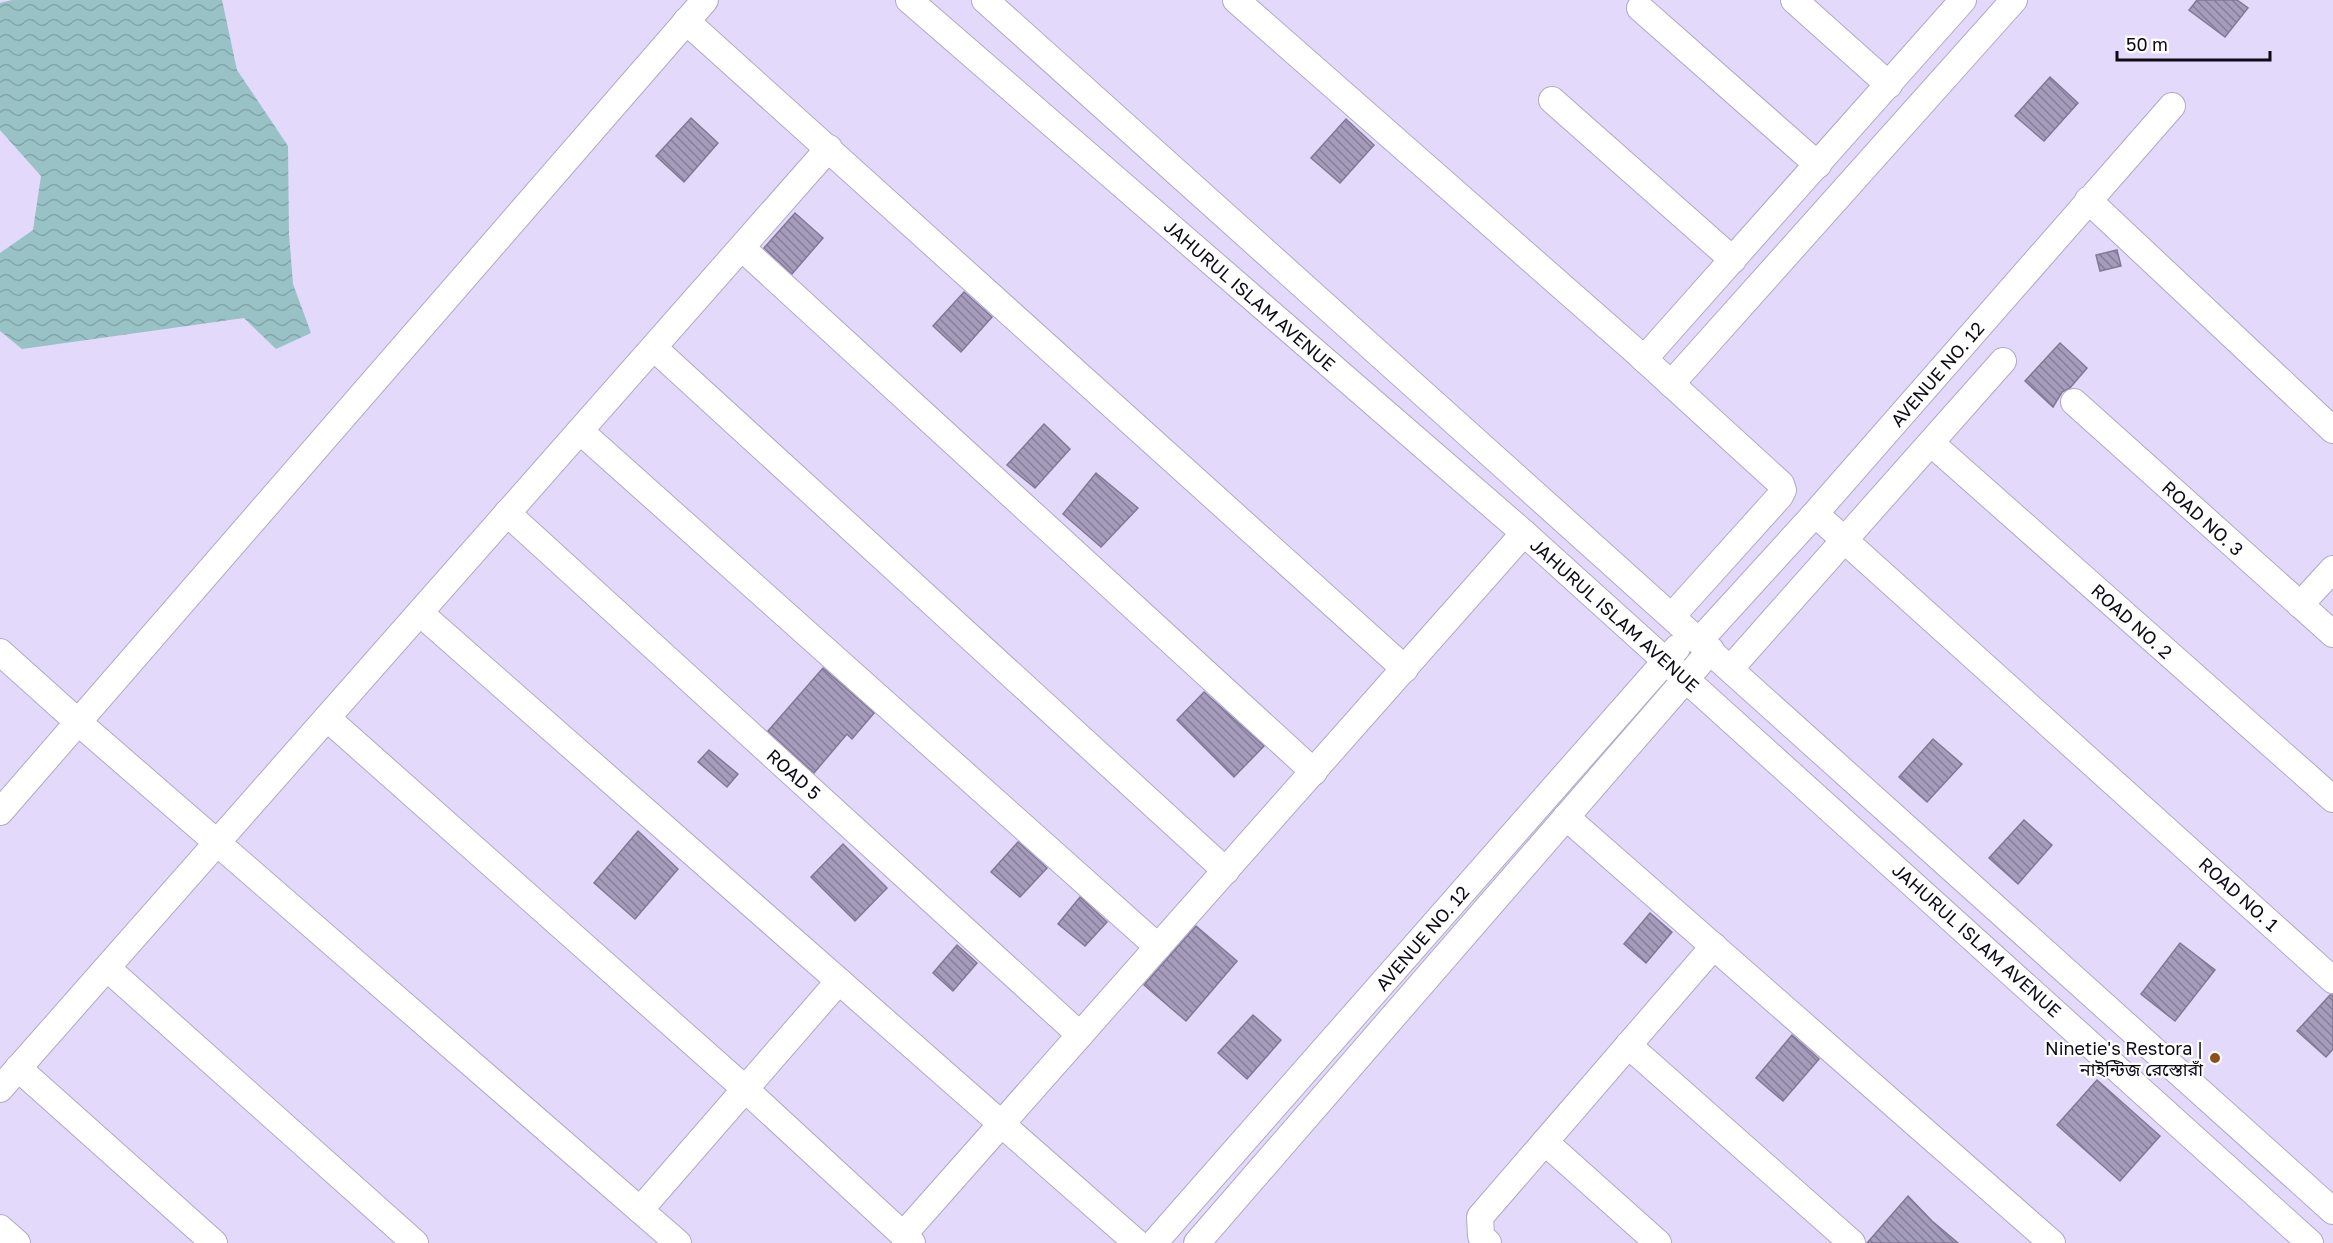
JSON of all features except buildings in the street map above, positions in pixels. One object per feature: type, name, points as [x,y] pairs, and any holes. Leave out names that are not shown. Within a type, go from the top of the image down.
[{"type":"street","points":[[0,812],[705,0]]},
{"type":"street","name":"JAHURUL ISLAM AVENUE","points":[[909,0],[1524,533],[2310,1243]]},
{"type":"street","name":"JAHURUL ISLAM AVENUE","points":[[985,0],[2333,1210]]},
{"type":"street","points":[[1236,0],[1644,359],[1781,484],[1783,490],[1780,496],[1693,635]]},
{"type":"street","points":[[1794,0],[1889,85]]},
{"type":"street","points":[[1671,384],[2014,0]]},
{"type":"street","points":[[1644,359],[1889,85],[1960,1]]},
{"type":"street","points":[[1640,8],[1818,165]]},
{"type":"street","points":[[686,21],[1405,669]]},
{"type":"street","points":[[1552,100],[1733,260]]},
{"type":"street","name":"AVENUE NO. 12","points":[[1154,1243],[1666,661],[1813,516],[2172,106]]},
{"type":"street","points":[[0,1089],[829,148]]},
{"type":"street","points":[[2088,200],[2333,429]]},
{"type":"street","points":[[742,248],[1314,772]]},
{"type":"street","points":[[654,348],[1226,871]]},
{"type":"street","points":[[1731,668],[2003,361]]},
{"type":"street","name":"ROAD NO. 3","points":[[2074,402],[2333,634]]},
{"type":"street","points":[[580,431],[1158,948]]},
{"type":"street","name":"ROAD NO. 2","points":[[1931,443],[2333,799]]},
{"type":"street","name":"ROAD 5","points":[[507,513],[1080,1035]]},
{"type":"street","name":"ROAD NO. 1","points":[[1813,516],[1821,519],[1846,540],[2333,980]]},
{"type":"street","points":[[327,718],[744,1088],[907,1239],[1001,1123],[1524,533]]},
{"type":"street","points":[[2300,605],[2333,569]]},
{"type":"street","points":[[420,613],[1137,1243]]},
{"type":"street","name":"AVENUE NO. 12","points":[[1197,1243],[1686,678],[1693,635]]},
{"type":"street","points":[[0,652],[678,1243]]},
{"type":"street","points":[[1566,817],[2052,1243]]},
{"type":"street","points":[[1488,1243],[1481,1236],[1480,1217],[1714,946]]},
{"type":"street","points":[[107,968],[416,1243]]},
{"type":"street","points":[[640,1210],[839,981]]},
{"type":"street","points":[[1628,1045],[1852,1243]]},
{"type":"street","points":[[18,1068],[214,1243]]},
{"type":"street","points":[[1545,1142],[1658,1243]]},
{"type":"street","points":[[0,1228],[17,1243]]},
{"type":"water","points":[[12,0],[222,0],[237,70],[288,146],[289,234],[293,284],[311,333],[276,349],[244,318],[22,349],[0,331],[0,253],[33,230],[41,176],[0,130],[0,3]]},
{"type":"place","name":"Ninetie's Restora | নাইন্টিজ রেস্তোরাঁ","points":[[2215,1058]]}]
